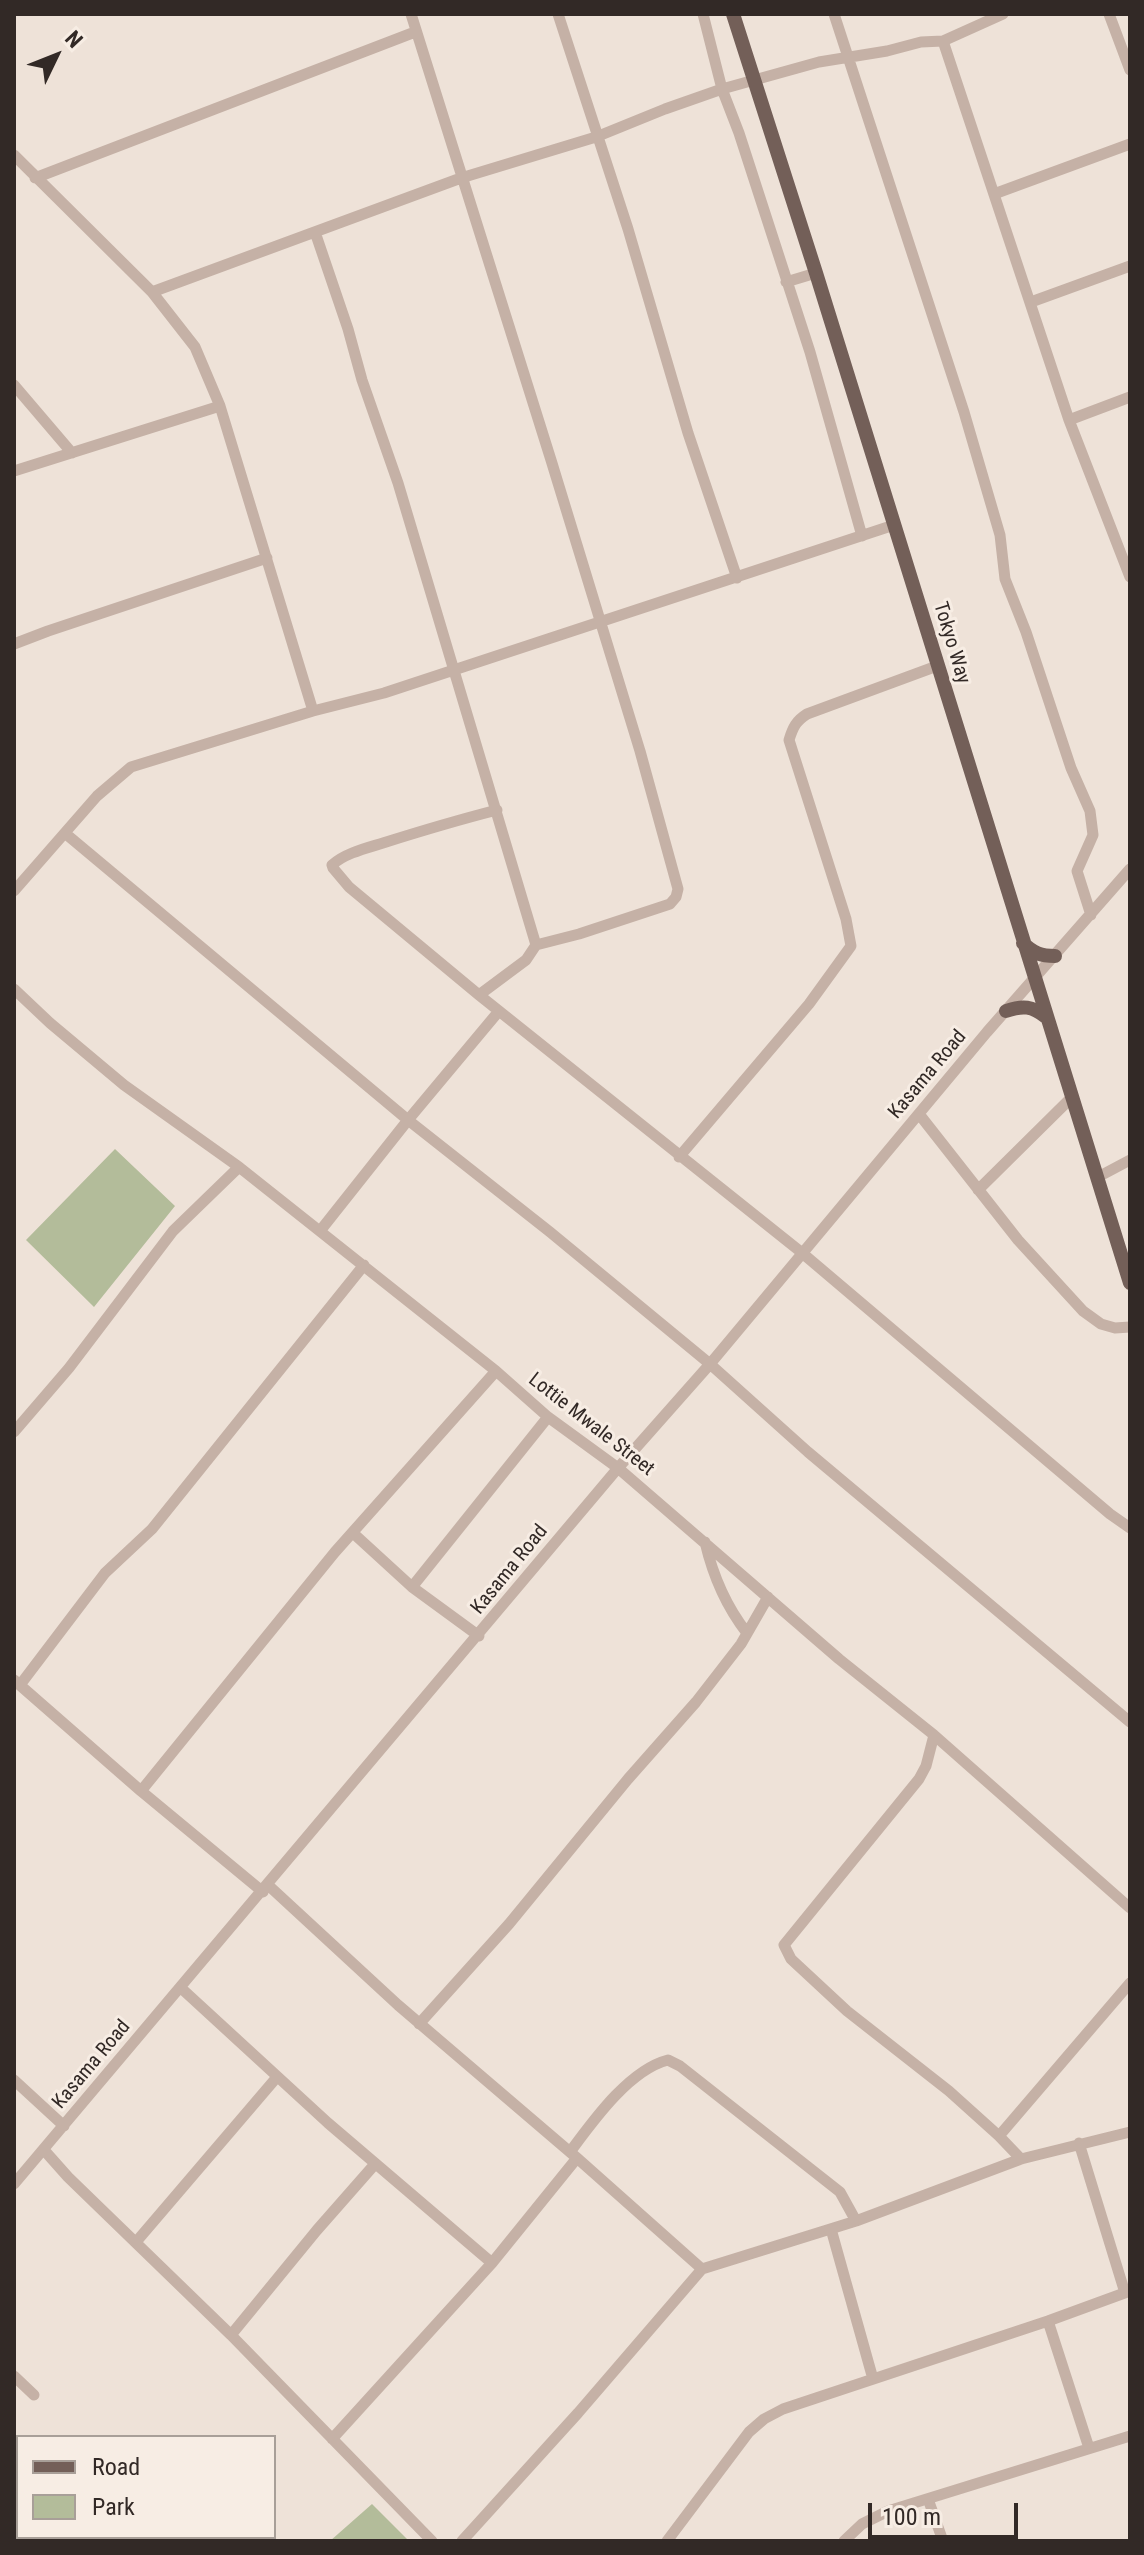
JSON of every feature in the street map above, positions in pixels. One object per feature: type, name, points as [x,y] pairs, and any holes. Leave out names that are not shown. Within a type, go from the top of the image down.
[{"type":"main road","name":"Tokyo Way","points":[[733,14],[1130,1283]]},
{"type":"main road","points":[[1023,942],[1043,956],[1055,956]]},
{"type":"main road","points":[[1006,1011],[1020,1006],[1035,1008],[1046,1018]]},
{"type":"street","points":[[411,14],[600,621],[678,889],[670,904],[536,945],[526,960],[479,995]]},
{"type":"street","points":[[558,14],[628,229],[688,433],[737,578]]},
{"type":"street","points":[[703,14],[722,89],[810,352],[862,536]]},
{"type":"street","points":[[834,14],[964,412],[1000,535],[1005,579],[1071,768],[1090,811],[1093,835],[1077,871],[1091,915]]},
{"type":"street","points":[[152,292],[461,178],[596,137],[722,89],[847,56],[887,51],[921,42],[943,41],[1003,14]]},
{"type":"street","points":[[1109,14],[1130,70]]},
{"type":"street","points":[[35,178],[415,32]]},
{"type":"street","points":[[943,41],[1069,420],[1130,577]]},
{"type":"street","points":[[994,194],[1130,144]]},
{"type":"street","points":[[14,155],[152,292],[195,347],[220,406],[313,711]]},
{"type":"street","points":[[315,232],[398,483],[536,945]]},
{"type":"street","points":[[1031,302],[1130,266]]},
{"type":"street","points":[[786,282],[816,273]]},
{"type":"street","points":[[14,385],[72,453]]},
{"type":"street","points":[[1069,420],[1130,397]]},
{"type":"street","points":[[14,471],[220,406]]},
{"type":"street","points":[[14,891],[97,796],[131,767],[313,711],[384,693],[894,525]]},
{"type":"street","points":[[14,644],[267,558]]},
{"type":"street","points":[[679,1157],[809,1004],[851,946],[846,919],[789,740],[792,729],[807,714],[937,666]]},
{"type":"street","points":[[497,810],[371,847],[340,858],[332,865],[336,875],[349,887],[679,1157],[801,1252],[984,1409],[1130,1528]]},
{"type":"street","points":[[66,834],[408,1120],[710,1364],[808,1452],[1130,1722]]},
{"type":"street","name":"Kasama Road","points":[[14,2184],[618,1468],[710,1364],[801,1252],[1130,869]]},
{"type":"street","name":"Lottie Mwale Street","points":[[14,989],[124,1085],[239,1167],[496,1371],[548,1417],[618,1468],[839,1659],[934,1735],[1130,1908]]},
{"type":"street","points":[[320,1231],[499,1011]]},
{"type":"street","points":[[978,1190],[1071,1098]]},
{"type":"street","points":[[919,1114],[1018,1240],[1083,1311],[1101,1324],[1115,1328],[1130,1327]]},
{"type":"street","points":[[1098,1177],[1130,1160]]},
{"type":"street","points":[[14,1432],[69,1368],[173,1231],[239,1167]]},
{"type":"street","points":[[364,1265],[152,1529],[105,1573],[17,1682],[141,1791],[265,1888],[702,2269]]},
{"type":"street","points":[[141,1791],[270,1631],[496,1371]]},
{"type":"street","points":[[412,1587],[548,1417]]},
{"type":"street","points":[[353,1533],[412,1587],[479,1636]]},
{"type":"street","points":[[705,1542],[711,1571],[731,1612],[747,1633]]},
{"type":"street","points":[[419,2024],[509,1924],[628,1779],[696,1702],[735,1653],[768,1597]]},
{"type":"street","points":[[934,1735],[926,1766],[919,1779],[784,1945],[791,1959],[847,2011],[949,2091],[1021,2159]]},
{"type":"street","points":[[999,2136],[1130,1983]]},
{"type":"street","points":[[181,1988],[375,2164],[492,2263]]},
{"type":"street","points":[[332,2439],[492,2263],[574,2155],[606,2106],[645,2071],[668,2060],[680,2066],[840,2192],[856,2221]]},
{"type":"street","points":[[136,2242],[277,2077]]},
{"type":"street","points":[[14,2080],[64,2126]]},
{"type":"street","points":[[462,2541],[702,2269],[856,2221],[1021,2159],[1130,2132]]},
{"type":"street","points":[[667,2541],[749,2432],[764,2419],[783,2409],[1127,2292],[1079,2143]]},
{"type":"street","points":[[44,2150],[231,2335],[432,2541]]},
{"type":"street","points":[[231,2335],[375,2164]]},
{"type":"street","points":[[831,2229],[873,2379]]},
{"type":"street","points":[[1048,2321],[1089,2448]]},
{"type":"street","points":[[14,2376],[34,2395]]},
{"type":"street","points":[[844,2541],[862,2524],[875,2518],[1130,2436]]},
{"type":"street","points":[[928,2499],[943,2541]]},
{"type":"green space","points":[[115,1149],[175,1206],[94,1307],[26,1240]]},
{"type":"green space","points":[[372,2504],[409,2541],[330,2541]]}]
